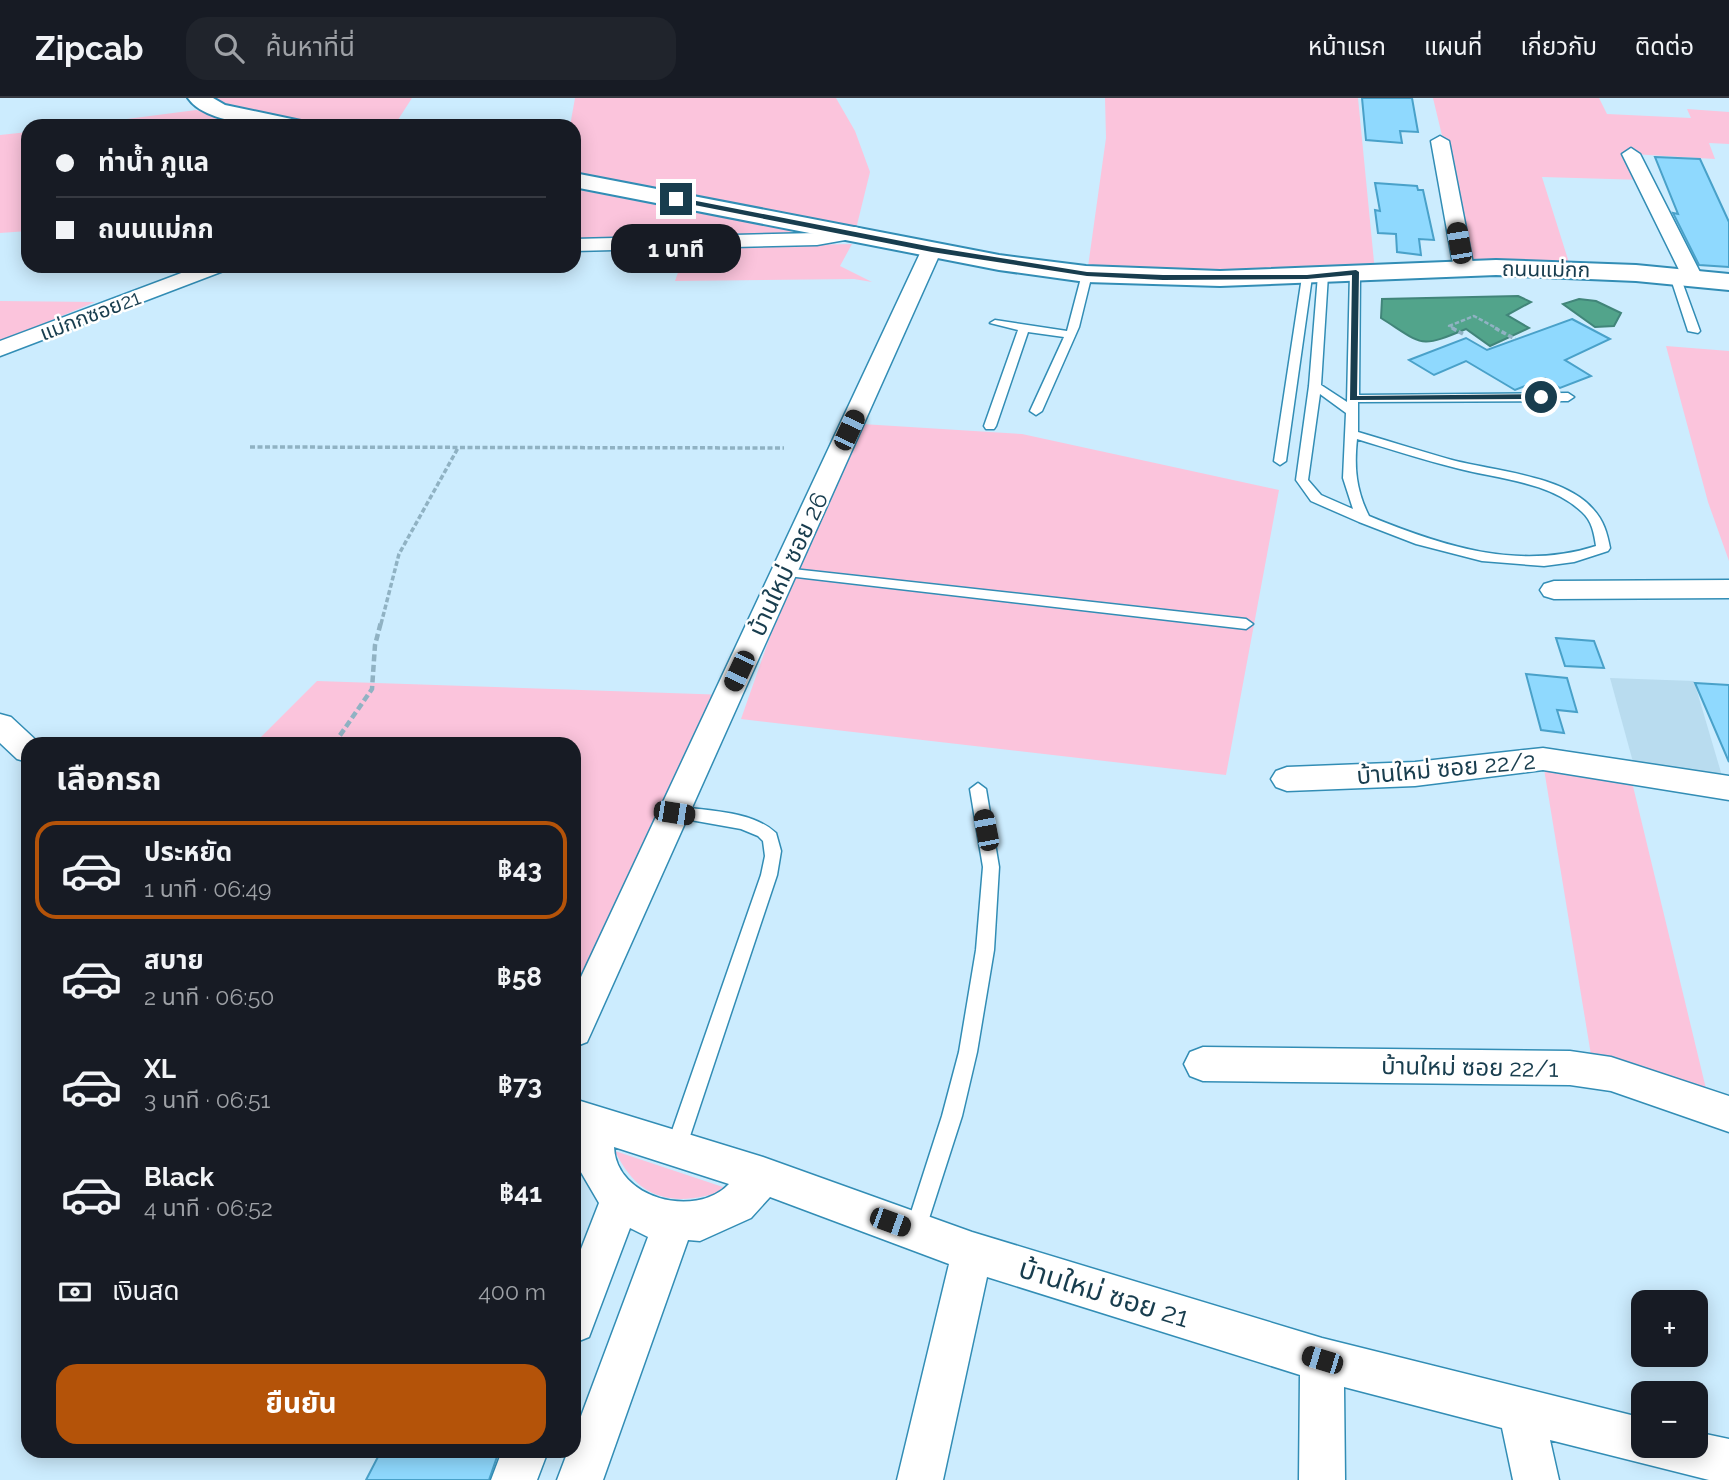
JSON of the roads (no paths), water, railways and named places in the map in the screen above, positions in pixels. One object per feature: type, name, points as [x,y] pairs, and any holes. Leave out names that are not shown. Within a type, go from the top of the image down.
[{"type":"street","points":[[198,98],[218,110],[260,119]]},
{"type":"street","points":[[1440,141],[1464,269]]},
{"type":"street","points":[[1631,154],[1684,277]]},
{"type":"street","name":"ถนนแม่กก","points":[[581,181],[932,249],[1087,274],[1163,278],[1315,276],[1356,272],[1536,268],[1729,282]]},
{"type":"street","points":[[581,245],[817,239],[855,233]]},
{"type":"street","name":"บ้านใหม่ ซอย 26","points":[[581,1016],[932,249]]},
{"type":"street","name":"แม่กกซอย21","points":[[0,349],[201,273]]},
{"type":"street","points":[[1555,590],[1729,589]]},
{"type":"street","points":[[0,726],[21,745]]},
{"type":"street","name":"บ้านใหม่ ซอย 22/2","points":[[1287,779],[1415,774],[1543,759],[1729,788]]},
{"type":"street","name":"บ้านใหม่ ซอย 22/1","points":[[1203,1064],[1570,1068],[1611,1074],[1729,1114]]},
{"type":"street","points":[[584,1120],[595,1162],[620,1200],[650,1218],[700,1221],[737,1204],[763,1176]]},
{"type":"street","name":"บ้านใหม่ ซอย 21","points":[[584,1120],[763,1176],[972,1252],[1322,1360],[1631,1438]]},
{"type":"street","points":[[581,1303],[620,1200]]},
{"type":"street","points":[[580,1480],[675,1219]]},
{"type":"street","points":[[920,1480],[972,1252]]},
{"type":"street","points":[[1322,1360],[1322,1480]]},
{"type":"street","points":[[1521,1412],[1536,1480]]},
{"type":"street","points":[[1708,1457],[1729,1462]]},
{"type":"street","points":[[514,1480],[522,1458]]},
{"type":"lane","points":[[1356,272],[1352,434],[1347,476],[1352,497],[1364,519]]},
{"type":"lane","points":[[1036,411],[1070,335],[1087,274]]},
{"type":"lane","points":[[1315,276],[1315,386],[1303,480],[1316,498],[1364,519],[1451,549],[1497,559],[1574,559],[1603,548],[1604,538],[1598,522],[1583,506],[1563,492],[1525,479],[1462,466],[1352,434]]},
{"type":"lane","points":[[1280,461],[1315,276]]},
{"type":"lane","points":[[1684,277],[1694,331]]},
{"type":"lane","points":[[995,323],[1070,335]]},
{"type":"lane","points":[[990,426],[1024,328]]},
{"type":"lane","points":[[1315,386],[1353,405],[1568,397]]},
{"type":"lane","points":[[784,572],[1246,624]]},
{"type":"lane","points":[[915,1231],[952,1116],[968,1052],[985,950],[991,867],[978,789]]},
{"type":"lane","points":[[674,813],[751,825],[764,830],[771,838],[774,852],[769,875],[676,1148]]}]
